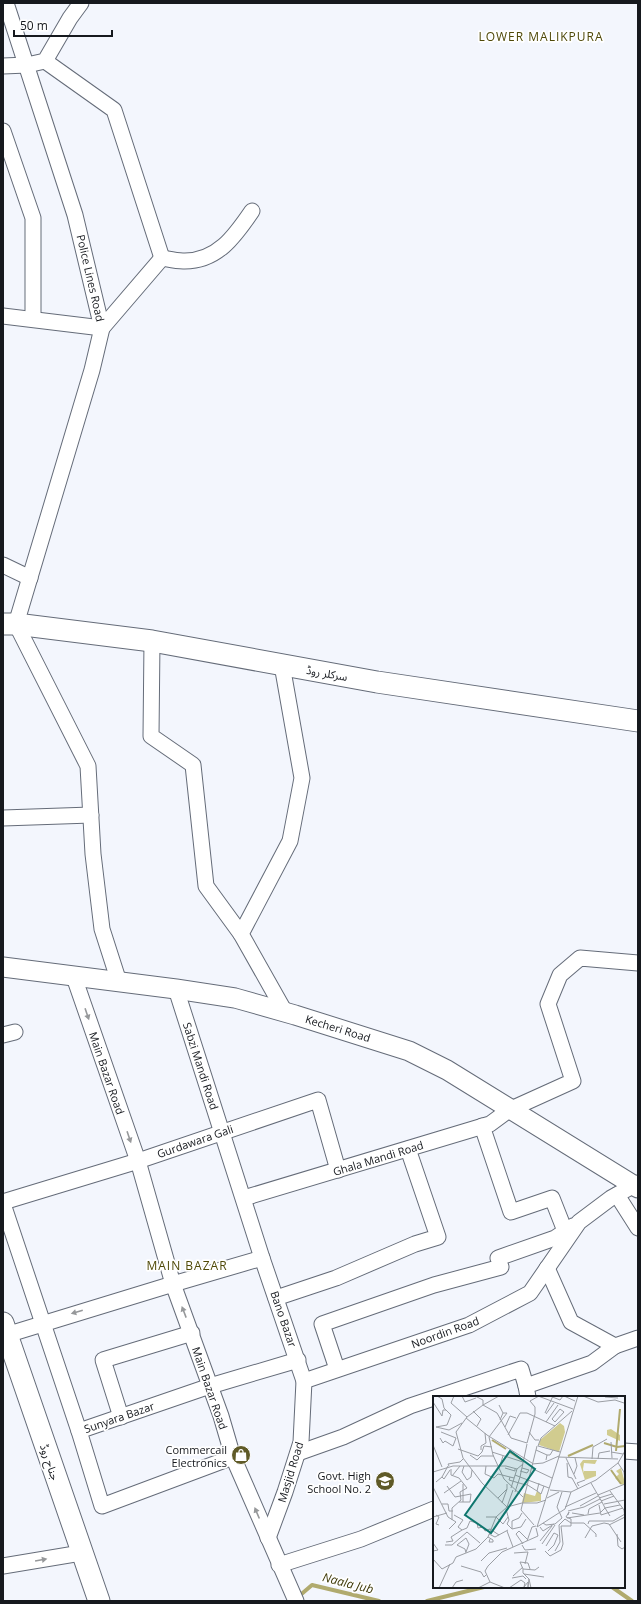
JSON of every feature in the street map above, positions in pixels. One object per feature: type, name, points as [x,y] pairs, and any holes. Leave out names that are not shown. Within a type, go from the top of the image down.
[{"type":"main road","points":[[3,641],[10,624]]},
{"type":"main road","name":"سرکلر روڈ","points":[[10,624],[152,641],[377,682],[638,721]]},
{"type":"main road","name":"جناح روڈ","points":[[4,1331],[99,1601]]},
{"type":"street","name":"Police Lines Road","points":[[6,3],[75,215],[102,328],[92,370],[30,578],[10,624]]},
{"type":"street","points":[[3,66],[27,65],[45,61],[70,18],[81,3]]},
{"type":"street","points":[[45,61],[114,110],[162,258]]},
{"type":"street","points":[[3,131],[34,218],[33,319]]},
{"type":"street","points":[[162,258],[183,261],[204,258],[222,248],[235,237],[252,211]]},
{"type":"street","points":[[3,316],[102,328],[162,258]]},
{"type":"street","points":[[3,566],[30,578]]},
{"type":"street","points":[[10,624],[88,766],[93,854],[102,930],[119,982]]},
{"type":"street","points":[[152,641],[151,736],[193,765],[206,886],[241,934],[285,1012]]},
{"type":"street","points":[[241,934],[290,840],[302,778],[282,665]]},
{"type":"street","points":[[3,818],[91,815]]},
{"type":"street","name":"Ghala Mandi Road","points":[[244,1198],[490,1124],[509,1110],[573,1081],[548,1004],[560,976],[580,958],[638,963]]},
{"type":"street","name":"Kecheri Road","points":[[3,967],[235,998],[409,1051],[447,1070],[509,1110],[636,1185]]},
{"type":"street","name":"Main Bazar Road","points":[[74,977],[138,1161],[173,1284],[192,1333],[233,1457],[279,1565],[296,1600]]},
{"type":"street","name":"Sabzi Mandi Road","points":[[176,989],[262,1258]]},
{"type":"street","name":"Gurdawara Gali","points":[[3,1203],[138,1161],[222,1131],[318,1100],[338,1170]]},
{"type":"street","points":[[482,1126],[511,1212],[552,1198],[565,1231]]},
{"type":"street","points":[[276,1298],[336,1278],[438,1237],[408,1149]]},
{"type":"street","name":"Noordin Road","points":[[304,1380],[469,1325],[530,1293],[579,1222],[617,1195],[636,1185]]},
{"type":"street","points":[[617,1195],[638,1228]]},
{"type":"street","points":[[3,1203],[79,1431]]},
{"type":"street","points":[[337,1369],[322,1324],[434,1285],[501,1268],[498,1258],[555,1238],[579,1222]]},
{"type":"street","points":[[4,1331],[42,1323],[262,1258]]},
{"type":"street","name":"Bano Bazar","points":[[262,1258],[304,1380]]},
{"type":"street","points":[[547,1268],[572,1322],[615,1346]]},
{"type":"street","points":[[121,1417],[103,1360],[192,1333]]},
{"type":"street","points":[[440,1396],[521,1369],[527,1392],[592,1363],[615,1346],[638,1338]]},
{"type":"street","name":"Sunyara Bazar","points":[[233,1457],[102,1506],[79,1431],[210,1386],[298,1360]]},
{"type":"street","name":"Masjid Road","points":[[268,1538],[286,1492],[301,1442],[304,1380]]},
{"type":"street","points":[[298,1453],[343,1437],[410,1406],[433,1398]]},
{"type":"street","points":[[625,1451],[638,1452]]},
{"type":"street","points":[[279,1565],[361,1539],[433,1509]]},
{"type":"street","points":[[3,1566],[81,1553]]},
{"type":"waterway","name":"Naala Jub","points":[[298,1597],[312,1585],[379,1601]]},
{"type":"waterway","name":"Naala Jub","points":[[427,1601],[480,1588]]},
{"type":"waterway","name":"Naala Jub","points":[[613,1588],[632,1601]]},
{"type":"place","name":"Commercail Electronics","points":[[241,1455]]},
{"type":"place","name":"Govt. High School No. 2","points":[[385,1481]]},
{"type":"district","name":"LOWER MALIKPURA","points":[[541,36]]},
{"type":"district","name":"MAIN BAZAR","points":[[187,1265]]}]
